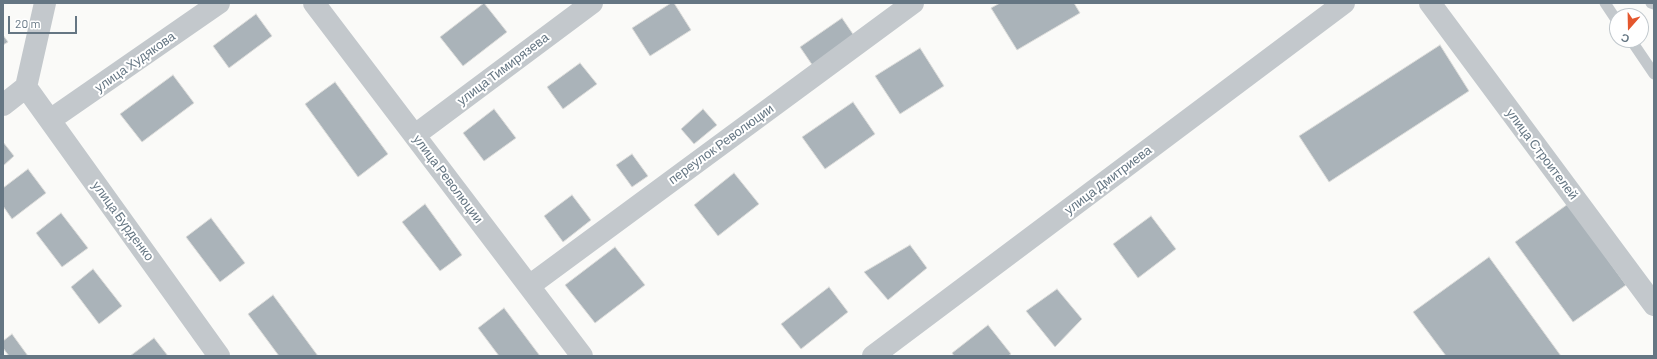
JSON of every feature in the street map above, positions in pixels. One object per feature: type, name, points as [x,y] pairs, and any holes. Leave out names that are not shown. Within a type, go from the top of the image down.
[{"type":"street","points":[[3,105],[26,87],[45,3]]},
{"type":"street","name":"улица Худякова","points":[[50,120],[219,3]]},
{"type":"street","name":"улица Революции","points":[[314,3],[582,356]]},
{"type":"street","name":"улица Тимирязева","points":[[414,136],[592,3]]},
{"type":"street","name":"переулок Революции","points":[[529,286],[913,3]]},
{"type":"street","name":"улица Дмитриева","points":[[873,356],[1344,3]]},
{"type":"street","name":"улица Строителей","points":[[1430,3],[1654,305]]},
{"type":"street","name":"улица Бурденко","points":[[26,87],[219,356]]},
{"type":"lane","points":[[1636,48],[1654,74]]},
{"type":"building","points":[[484,3],[507,32],[463,66],[440,37]]},
{"type":"building","points":[[671,3],[674,3],[691,30],[650,56],[632,28]]},
{"type":"building","points":[[1000,3],[1074,3],[1080,13],[1017,50],[991,8]]},
{"type":"building","points":[[256,14],[272,36],[229,68],[213,46]]},
{"type":"building","points":[[842,18],[857,40],[815,69],[800,47]]},
{"type":"building","points":[[3,35],[8,42],[3,45]]},
{"type":"building","points":[[1440,45],[1469,91],[1329,182],[1299,136]]},
{"type":"building","points":[[920,48],[944,86],[900,114],[875,76]]},
{"type":"building","points":[[580,63],[597,84],[563,109],[547,87]]},
{"type":"building","points":[[173,75],[194,103],[142,142],[120,114]]},
{"type":"building","points":[[335,82],[388,154],[358,177],[305,104]]},
{"type":"building","points":[[853,102],[875,134],[825,169],[802,137]]},
{"type":"building","points":[[494,109],[516,138],[484,161],[463,133]]},
{"type":"building","points":[[703,109],[717,125],[694,144],[681,129]]},
{"type":"building","points":[[3,142],[14,156],[3,166]]},
{"type":"building","points":[[632,154],[648,176],[632,187],[616,165]]},
{"type":"building","points":[[28,169],[46,193],[12,219],[3,206],[3,188]]},
{"type":"building","points":[[734,173],[759,204],[718,236],[694,205]]},
{"type":"building","points":[[572,195],[591,220],[563,242],[544,216]]},
{"type":"building","points":[[425,204],[462,255],[440,271],[402,222]]},
{"type":"building","points":[[1568,204],[1626,285],[1573,322],[1515,242]]},
{"type":"building","points":[[61,213],[88,248],[62,267],[36,233]]},
{"type":"building","points":[[1151,216],[1176,249],[1138,278],[1113,244]]},
{"type":"building","points":[[211,218],[245,263],[220,282],[186,237]]},
{"type":"building","points":[[910,245],[927,268],[888,300],[864,272]]},
{"type":"building","points":[[615,247],[645,285],[595,323],[565,285]]},
{"type":"building","points":[[1489,257],[1561,356],[1446,356],[1413,312]]},
{"type":"building","points":[[93,269],[122,306],[99,324],[71,287]]},
{"type":"building","points":[[829,287],[848,312],[801,349],[781,324]]},
{"type":"building","points":[[1057,289],[1082,319],[1055,347],[1026,311]]},
{"type":"building","points":[[273,295],[318,356],[279,356],[248,314]]},
{"type":"building","points":[[504,308],[540,356],[499,356],[478,328]]},
{"type":"building","points":[[988,325],[1011,354],[1008,356],[954,356],[952,353]]},
{"type":"building","points":[[12,334],[28,356],[9,356],[3,348],[3,341]]},
{"type":"building","points":[[154,338],[168,356],[130,356]]}]
